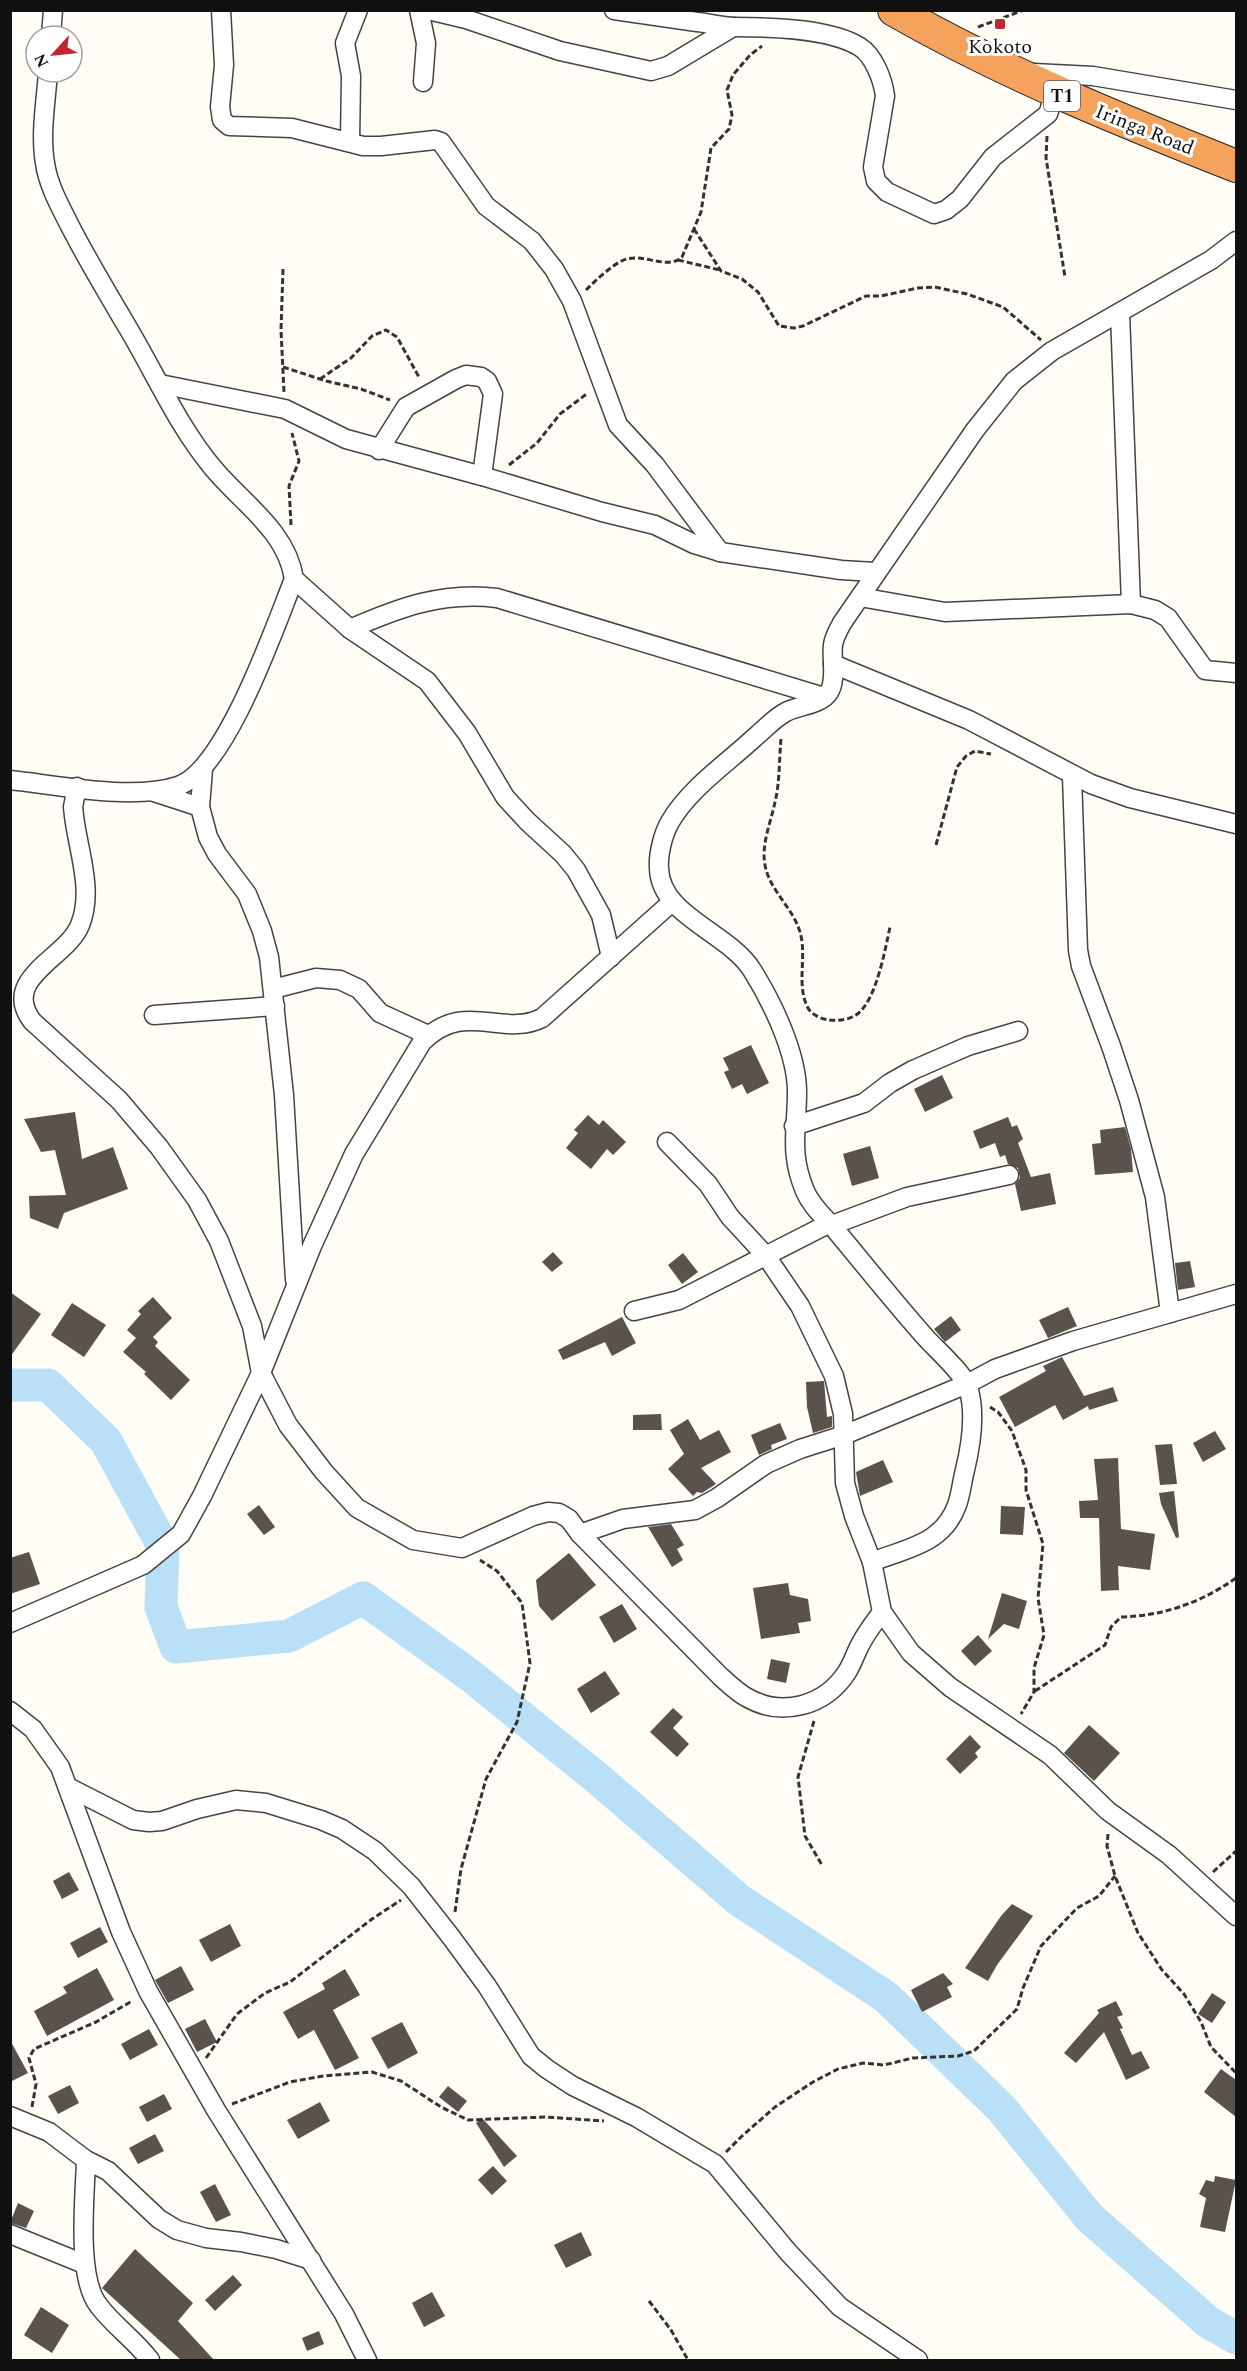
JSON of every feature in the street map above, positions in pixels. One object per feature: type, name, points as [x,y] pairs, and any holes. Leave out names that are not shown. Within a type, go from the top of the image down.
[{"type":"highway","name":"Iringa Road","points":[[894,10],[947,41],[1014,73],[1052,103],[1236,166]]},
{"type":"street","points":[[220,10],[224,65],[220,107],[225,123],[233,128],[292,128],[363,146],[435,140],[441,142],[486,206],[532,241],[554,269],[572,301],[618,424],[655,465],[720,552]]},
{"type":"street","points":[[350,142],[351,76],[345,43],[358,10]]},
{"type":"street","points":[[419,10],[426,43],[423,82]]},
{"type":"street","points":[[428,10],[466,19],[560,51],[594,60],[651,70],[668,66],[733,27]]},
{"type":"street","points":[[614,10],[733,27],[759,25],[846,41],[862,48],[870,58],[884,86],[885,96],[873,167],[876,181],[887,192],[934,214],[946,210],[960,200],[993,157],[1052,103]]},
{"type":"street","points":[[1014,73],[1093,76],[1236,100]]},
{"type":"street","points":[[47,84],[44,145],[45,162],[50,181],[100,284],[192,441],[286,550],[292,564],[294,579],[243,701],[218,746],[203,769],[181,785],[153,792]]},
{"type":"street","points":[[872,1562],[933,1539],[945,1527],[957,1505],[970,1450],[968,1389],[890,1298],[831,1224],[810,1202],[794,1160],[796,1074],[781,1029],[762,986],[747,963],[731,947],[672,902],[663,888],[658,870],[659,854],[669,824],[698,788],[783,713],[824,697],[832,685],[835,636],[875,572],[975,430],[1014,381],[1052,351],[1211,260],[1236,242]]},
{"type":"street","points":[[1120,313],[1131,603]]},
{"type":"street","points":[[379,450],[406,407],[466,375],[481,377],[487,381],[493,394],[487,478]]},
{"type":"street","points":[[160,384],[285,409],[346,439],[379,450],[487,478],[602,513],[655,525],[694,544],[720,552],[842,570],[875,572]]},
{"type":"street","points":[[294,579],[350,629],[412,668],[433,688],[473,743],[505,797],[563,854],[576,870],[600,915],[611,957]]},
{"type":"street","points":[[350,629],[393,610],[423,601],[478,596],[497,598],[824,697]]},
{"type":"street","points":[[860,597],[945,612],[1131,603],[1155,610],[1167,618],[1205,670],[1236,674]]},
{"type":"street","points":[[833,664],[969,720],[1021,746],[1072,776],[1130,798],[1236,824]]},
{"type":"street","points":[[203,769],[200,807],[208,837],[217,854],[247,894],[269,957],[284,1095],[295,1285]]},
{"type":"street","points":[[1072,776],[1078,950],[1081,966],[1129,1100],[1155,1197],[1170,1313]]},
{"type":"street","points":[[10,780],[153,792],[200,807]]},
{"type":"street","points":[[77,787],[73,807],[85,894],[81,925],[70,940],[39,965],[25,981],[19,994],[22,1008],[32,1021],[119,1100],[159,1147],[197,1200],[216,1234],[252,1326],[261,1373],[288,1425],[324,1472],[357,1508],[413,1540],[462,1548],[533,1516],[548,1512],[560,1513],[569,1519],[580,1534],[721,1677],[746,1697],[768,1707],[802,1706],[822,1698],[847,1672],[860,1645],[882,1612]]},
{"type":"street","points":[[10,1623],[143,1565],[181,1534],[202,1496],[261,1373],[295,1285],[354,1154],[392,1095],[407,1065],[428,1035],[452,1022],[471,1020],[533,1023],[557,1006],[672,902]]},
{"type":"street","points":[[154,1015],[274,997],[316,978],[340,980],[360,989],[380,1013],[428,1035]]},
{"type":"street","points":[[794,1126],[864,1103],[890,1083],[913,1070],[968,1046],[1018,1031]]},
{"type":"street","points":[[667,1142],[708,1184],[730,1217],[766,1256],[800,1306],[834,1376],[843,1414],[845,1483],[854,1516],[872,1562],[882,1612],[911,1653],[950,1687],[1050,1755],[1108,1811],[1169,1855],[1236,1916]]},
{"type":"street","points":[[634,1311],[679,1300],[831,1224],[907,1197],[1009,1175]]},
{"type":"street","points":[[580,1534],[623,1519],[695,1510],[717,1498],[766,1464],[800,1449],[968,1389],[995,1369],[1073,1341],[1236,1294]]},
{"type":"street","points":[[10,1711],[33,1729],[48,1747],[70,1788],[121,1932],[148,1991],[216,2110],[344,2314],[367,2361]]},
{"type":"street","points":[[70,1788],[133,1820],[149,1822],[162,1821],[197,1809],[236,1800],[266,1803],[342,1829],[375,1851],[416,1893],[451,1937],[487,1986],[531,2056],[573,2086],[636,2117],[715,2164],[782,2244],[840,2307],[918,2361]]},
{"type":"street","points":[[18,2119],[49,2133],[86,2160],[108,2171],[159,2219],[177,2230],[206,2238],[276,2249],[311,2260]]},
{"type":"street","points":[[86,2160],[84,2264],[92,2295],[99,2306],[150,2361]]},
{"type":"street","points":[[10,2234],[84,2264]]},
{"type":"path","points":[[947,41],[988,22],[1024,10]]},
{"type":"path","points":[[572,301],[623,260],[638,258],[671,262],[678,260],[685,253],[701,212],[711,148],[729,129],[732,115],[727,90],[733,75],[750,55],[785,29]]},
{"type":"path","points":[[1052,103],[1046,158],[1065,277]]},
{"type":"path","points":[[694,229],[721,271]]},
{"type":"path","points":[[678,260],[742,279],[751,285],[764,300],[779,326],[786,328],[803,326],[866,296],[881,296],[918,288],[935,287],[967,294],[1003,307],[1052,351]]},
{"type":"path","points":[[283,269],[281,330],[285,409],[299,461],[289,486],[291,528],[286,550]]},
{"type":"path","points":[[320,379],[351,358],[372,336],[386,330],[398,337],[427,394]]},
{"type":"path","points":[[283,367],[360,389],[406,407]]},
{"type":"path","points":[[487,478],[532,448],[560,414],[603,383]]},
{"type":"path","points":[[783,713],[776,800],[765,843],[764,864],[769,878],[791,910],[800,930],[802,978],[806,1005],[809,1010],[816,1016],[832,1020],[850,1018],[858,1013],[868,999],[878,975],[890,927]]},
{"type":"path","points":[[936,845],[961,760],[975,751],[999,755]]},
{"type":"path","points":[[968,1389],[998,1412],[1012,1431],[1026,1470],[1026,1490],[1043,1544],[1038,1598],[1044,1635],[1034,1668],[1034,1692]]},
{"type":"path","points":[[451,1937],[461,1869],[486,1779],[517,1722],[530,1664],[522,1603],[497,1571],[462,1548]]},
{"type":"path","points":[[1012,1728],[1034,1692],[1105,1645],[1112,1627],[1122,1617],[1147,1616],[1174,1609],[1202,1599],[1236,1578]]},
{"type":"path","points":[[822,1698],[806,1744],[798,1777],[805,1836],[822,1865]]},
{"type":"path","points":[[1108,1811],[1107,1846],[1115,1876],[1138,1933],[1162,1970],[1184,1994],[1201,2022],[1211,2047],[1236,2073]]},
{"type":"path","points":[[1201,1884],[1236,1851]]},
{"type":"path","points":[[715,2164],[741,2137],[775,2108],[813,2082],[838,2069],[863,2063],[884,2065],[913,2058],[958,2056],[974,2051],[1017,2009],[1026,1980],[1041,1946],[1077,1908],[1103,1892],[1115,1876]]},
{"type":"path","points":[[194,2072],[223,2036],[237,2014],[265,1993],[290,1982],[394,1903],[416,1893]]},
{"type":"path","points":[[18,2119],[36,2093],[29,2058],[34,2049],[96,2022],[148,1991]]},
{"type":"path","points":[[216,2110],[290,2082],[323,2076],[372,2072],[401,2081],[441,2107],[468,2120],[546,2117],[601,2122],[636,2117]]},
{"type":"path","points":[[649,2301],[671,2330],[688,2361]]},
{"type":"building","points":[[751,1045],[769,1083],[747,1094],[742,1084],[732,1089],[724,1072],[729,1070],[723,1058]]},
{"type":"building","points":[[942,1075],[953,1098],[925,1112],[914,1089]]},
{"type":"building","points":[[75,1112],[82,1159],[113,1147],[128,1189],[64,1213],[58,1229],[30,1218],[29,1196],[66,1195],[55,1150],[41,1152],[24,1119]]},
{"type":"building","points":[[588,1115],[599,1125],[603,1120],[626,1142],[613,1155],[607,1149],[591,1169],[566,1148],[578,1133],[574,1130]]},
{"type":"building","points":[[1008,1117],[1012,1127],[1017,1125],[1023,1139],[1018,1143],[1031,1177],[1050,1173],[1056,1204],[1021,1211],[1015,1184],[1020,1178],[1018,1168],[1008,1164],[1005,1155],[1000,1157],[995,1143],[980,1149],[973,1131]]},
{"type":"building","points":[[1125,1127],[1131,1149],[1133,1172],[1095,1175],[1092,1144],[1101,1143],[1100,1130]]},
{"type":"building","points":[[870,1146],[879,1178],[852,1186],[843,1154]]},
{"type":"building","points":[[553,1252],[563,1263],[552,1272],[542,1262]]},
{"type":"building","points":[[683,1253],[698,1272],[682,1284],[668,1265]]},
{"type":"building","points":[[1190,1261],[1195,1287],[1178,1290],[1175,1263]]},
{"type":"building","points":[[10,1292],[41,1314],[10,1357]]},
{"type":"building","points":[[153,1297],[172,1318],[153,1337],[158,1342],[155,1346],[190,1380],[171,1400],[144,1374],[146,1372],[123,1352],[136,1338],[127,1330],[141,1314],[138,1311]]},
{"type":"building","points":[[72,1303],[106,1325],[84,1357],[51,1335]]},
{"type":"building","points":[[1068,1307],[1077,1326],[1048,1338],[1039,1320]]},
{"type":"building","points":[[951,1316],[961,1330],[945,1342],[934,1329]]},
{"type":"building","points":[[622,1317],[636,1343],[612,1356],[605,1342],[563,1360],[558,1350]]},
{"type":"building","points":[[1062,1357],[1084,1396],[1113,1387],[1118,1401],[1089,1410],[1088,1406],[1063,1420],[1055,1405],[1015,1427],[999,1397],[1046,1371],[1043,1366]]},
{"type":"building","points":[[824,1381],[827,1417],[832,1416],[832,1427],[813,1433],[807,1407],[806,1382]]},
{"type":"building","points":[[661,1414],[662,1430],[633,1430],[633,1415]]},
{"type":"building","points":[[688,1419],[700,1440],[719,1430],[731,1452],[701,1468],[716,1484],[693,1496],[668,1469],[684,1454],[670,1430]]},
{"type":"building","points":[[780,1423],[787,1439],[771,1445],[772,1449],[759,1455],[751,1435]]},
{"type":"building","points":[[1215,1431],[1226,1449],[1203,1462],[1193,1443]]},
{"type":"building","points":[[1172,1444],[1177,1484],[1160,1485],[1155,1445]]},
{"type":"building","points":[[1118,1458],[1121,1529],[1155,1534],[1150,1570],[1118,1566],[1119,1590],[1101,1591],[1099,1518],[1080,1518],[1079,1501],[1098,1500],[1094,1459]]},
{"type":"building","points":[[883,1460],[893,1482],[860,1496],[856,1472]]},
{"type":"building","points":[[1174,1491],[1179,1537],[1176,1538],[1161,1504],[1159,1493]]},
{"type":"building","points":[[259,1505],[275,1527],[264,1535],[247,1514]]},
{"type":"building","points":[[1001,1506],[1025,1507],[1023,1535],[1000,1534]]},
{"type":"building","points":[[671,1524],[684,1545],[677,1549],[683,1560],[672,1567],[648,1527]]},
{"type":"building","points":[[29,1552],[40,1584],[10,1594],[10,1558]]},
{"type":"building","points":[[569,1553],[596,1585],[552,1621],[539,1606],[536,1580]]},
{"type":"building","points":[[788,1583],[790,1595],[808,1599],[811,1621],[798,1623],[800,1633],[761,1639],[753,1588]]},
{"type":"building","points":[[1002,1593],[1027,1601],[1019,1629],[1004,1624],[988,1639]]},
{"type":"building","points":[[622,1604],[637,1629],[614,1643],[599,1617]]},
{"type":"building","points":[[978,1635],[992,1651],[975,1666],[961,1651]]},
{"type":"building","points":[[771,1659],[790,1663],[786,1683],[767,1679]]},
{"type":"building","points":[[605,1671],[620,1694],[591,1713],[577,1689]]},
{"type":"building","points":[[673,1708],[683,1717],[673,1728],[689,1744],[677,1757],[650,1732]]},
{"type":"building","points":[[1089,1725],[1120,1753],[1094,1781],[1064,1753]]},
{"type":"building","points":[[970,1735],[981,1747],[975,1753],[978,1757],[960,1774],[946,1759]]},
{"type":"building","points":[[69,1872],[79,1890],[62,1899],[53,1881]]},
{"type":"building","points":[[1012,1904],[1033,1916],[988,1981],[965,1968]]},
{"type":"building","points":[[230,1924],[241,1946],[211,1962],[199,1940]]},
{"type":"building","points":[[100,1927],[108,1942],[78,1958],[70,1943]]},
{"type":"building","points":[[181,1966],[194,1990],[168,2003],[155,1980]]},
{"type":"building","points":[[97,1968],[114,2000],[47,2036],[34,2011],[67,1993],[63,1987]]},
{"type":"building","points":[[345,1969],[360,1995],[333,2010],[359,2058],[335,2070],[314,2030],[298,2039],[283,2012],[325,1989],[322,1983]]},
{"type":"building","points":[[943,1973],[953,1984],[947,1987],[952,1997],[922,2012],[911,1990]]},
{"type":"building","points":[[1212,1993],[1226,2002],[1212,2023],[1198,2014]]},
{"type":"building","points":[[1116,2001],[1123,2015],[1117,2017],[1123,2028],[1120,2029],[1132,2055],[1141,2051],[1150,2068],[1126,2080],[1104,2032],[1076,2063],[1064,2053],[1099,2013],[1097,2010]]},
{"type":"building","points":[[205,2019],[217,2042],[197,2052],[185,2029]]},
{"type":"building","points":[[402,2022],[418,2053],[388,2069],[371,2038]]},
{"type":"building","points":[[149,2029],[158,2045],[130,2060],[121,2044]]},
{"type":"building","points":[[10,2040],[28,2073],[10,2082]]},
{"type":"building","points":[[1221,2069],[1236,2080],[1236,2117],[1204,2092]]},
{"type":"building","points":[[70,2085],[79,2103],[58,2114],[48,2096]]},
{"type":"building","points":[[448,2086],[467,2101],[458,2112],[439,2097]]},
{"type":"building","points":[[164,2094],[172,2109],[147,2122],[139,2107]]},
{"type":"building","points":[[320,2102],[330,2121],[298,2139],[287,2120]]},
{"type":"building","points":[[482,2118],[517,2156],[504,2167],[476,2123]]},
{"type":"building","points":[[155,2134],[164,2151],[138,2164],[129,2148]]},
{"type":"building","points":[[493,2166],[507,2181],[492,2195],[478,2180]]},
{"type":"building","points":[[1215,2176],[1236,2180],[1225,2232],[1200,2227],[1206,2198],[1199,2194],[1206,2180],[1214,2182]]},
{"type":"building","points":[[215,2184],[231,2215],[216,2222],[200,2192]]},
{"type":"building","points":[[18,2203],[34,2211],[26,2228],[10,2223]]},
{"type":"building","points":[[581,2232],[592,2255],[566,2268],[554,2245]]},
{"type":"building","points":[[135,2249],[193,2303],[178,2321],[215,2361],[182,2361],[102,2288]]},
{"type":"building","points":[[233,2275],[242,2285],[215,2311],[205,2300]]},
{"type":"building","points":[[432,2292],[445,2316],[424,2327],[412,2303]]},
{"type":"building","points":[[41,2307],[69,2325],[52,2353],[24,2335]]},
{"type":"building","points":[[319,2331],[324,2344],[307,2351],[302,2338]]},
{"type":"waterway","points":[[10,1385],[48,1385],[106,1441],[163,1546],[161,1607],[176,1647],[289,1636],[363,1598],[471,1676],[597,1778],[739,1900],[886,1997],[1001,2108],[1089,2217],[1208,2322],[1236,2338]]},
{"type":"place","name":"Kokoto","points":[[1000,24]]}]
